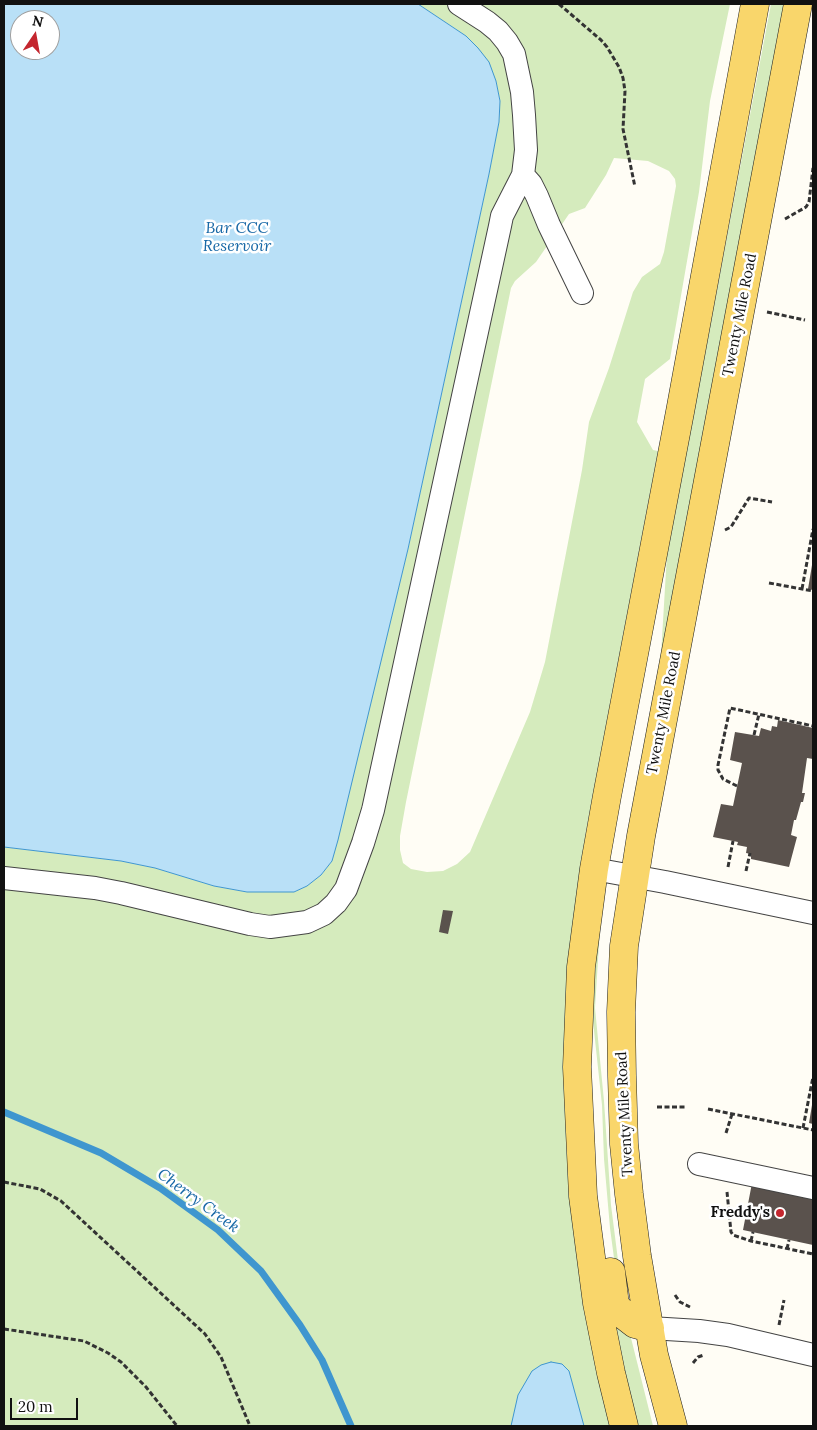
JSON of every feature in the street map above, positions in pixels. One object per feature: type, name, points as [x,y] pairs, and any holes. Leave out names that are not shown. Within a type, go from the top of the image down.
[{"type":"main road","points":[[624,1426],[605,1347],[590,1257],[582,1182],[577,1087],[581,967],[594,869],[608,788],[755,4]]},
{"type":"main road","name":"Twenty Mile Road","points":[[673,1426],[660,1378],[632,1226],[624,1144],[622,1095],[621,1012],[624,946],[634,876],[798,4]]},
{"type":"main road","points":[[577,1087],[596,1112],[602,1213],[615,1305],[635,1324],[650,1328]]},
{"type":"street","points":[[4,878],[95,888],[270,927],[307,922],[324,914],[336,903],[346,889],[369,826],[500,226],[523,175],[526,150],[524,115],[514,54],[498,31],[459,4]]},
{"type":"street","points":[[523,175],[532,184],[549,225],[582,292]]},
{"type":"street","points":[[594,869],[813,913]]},
{"type":"street","points":[[698,1164],[813,1188]]},
{"type":"street","points":[[650,1328],[728,1335],[813,1355]]},
{"type":"path","points":[[559,4],[601,40],[624,78],[623,130],[635,187]]},
{"type":"path","points":[[785,219],[806,207],[809,202],[813,168]]},
{"type":"path","points":[[767,312],[805,320]]},
{"type":"path","points":[[725,530],[731,528],[748,498],[772,502]]},
{"type":"path","points":[[802,589],[813,529]]},
{"type":"path","points":[[769,582],[813,591]]},
{"type":"path","points":[[737,786],[726,782],[718,770],[730,708],[813,726]]},
{"type":"path","points":[[754,735],[759,714]]},
{"type":"path","points":[[728,867],[732,841]]},
{"type":"path","points":[[746,871],[750,854]]},
{"type":"path","points":[[803,1128],[813,1077]]},
{"type":"path","points":[[657,1107],[685,1107]]},
{"type":"path","points":[[708,1109],[813,1130]]},
{"type":"path","points":[[726,1133],[732,1114]]},
{"type":"path","points":[[4,1182],[40,1189],[61,1201],[205,1334],[221,1357],[250,1426]]},
{"type":"path","points":[[726,1186],[730,1232],[737,1237],[751,1241],[813,1254]]},
{"type":"path","points":[[751,1241],[753,1232]]},
{"type":"path","points":[[787,1249],[789,1240]]},
{"type":"path","points":[[778,1328],[784,1300]]},
{"type":"path","points":[[4,1330],[77,1340],[96,1346],[121,1362],[146,1387],[177,1426]]},
{"type":"green space","points":[[418,4],[730,4],[710,101],[699,192],[670,359],[645,379],[637,422],[653,450],[658,451],[586,832],[574,916],[565,1103],[567,1155],[579,1272],[588,1326],[611,1426],[4,1426],[4,847],[121,861],[155,868],[214,886],[247,892],[294,892],[307,886],[321,875],[332,861],[408,549],[499,122],[500,101],[496,81],[466,36]],"holes":[[[614,158],[648,161],[669,171],[675,179],[676,186],[664,252],[660,264],[642,277],[633,292],[609,368],[589,422],[582,470],[545,662],[530,712],[470,852],[457,864],[443,871],[427,872],[411,869],[403,863],[400,850],[400,836],[511,288],[515,281],[536,262],[569,214],[585,208],[606,175]]]},
{"type":"green space","points":[[771,4],[786,4],[627,834],[661,655],[667,554]]},
{"type":"green space","points":[[598,928],[600,929],[595,1008],[611,1205],[621,1284],[618,1288],[610,1228],[604,1159],[602,1105],[592,1012]]},
{"type":"green space","points":[[614,1317],[618,1329],[630,1335],[653,1426],[638,1426],[624,1373]]},
{"type":"water","name":"Bar CCC Reservoir","points":[[4,4],[418,4],[466,36],[489,62],[496,81],[500,101],[499,122],[408,549],[332,861],[321,875],[307,886],[294,892],[247,892],[214,886],[155,868],[121,861],[4,847]]},
{"type":"water","points":[[551,1362],[562,1364],[569,1371],[584,1426],[511,1426],[518,1395],[532,1371],[541,1365]]},
{"type":"building","points":[[813,566],[813,590],[808,589]]},
{"type":"building","points":[[778,720],[813,728],[813,759],[807,758],[802,793],[805,793],[796,820],[794,820],[791,835],[797,837],[789,867],[751,859],[751,854],[746,853],[747,847],[737,845],[738,842],[713,837],[721,804],[733,806],[742,763],[730,760],[735,732],[759,736],[761,728],[771,731],[772,726],[777,727]]},
{"type":"building","points":[[443,910],[453,911],[448,934],[439,932]]},
{"type":"building","points":[[813,1106],[813,1124],[809,1123]]},
{"type":"building","name":"Freddy's","points":[[752,1183],[813,1196],[813,1245],[743,1230]]},
{"type":"waterway","name":"Cherry Creek","points":[[4,1112],[101,1153],[160,1188],[218,1230],[261,1271],[300,1325],[322,1360],[351,1426]]},
{"type":"place","name":"Freddy's","points":[[780,1213]]}]
